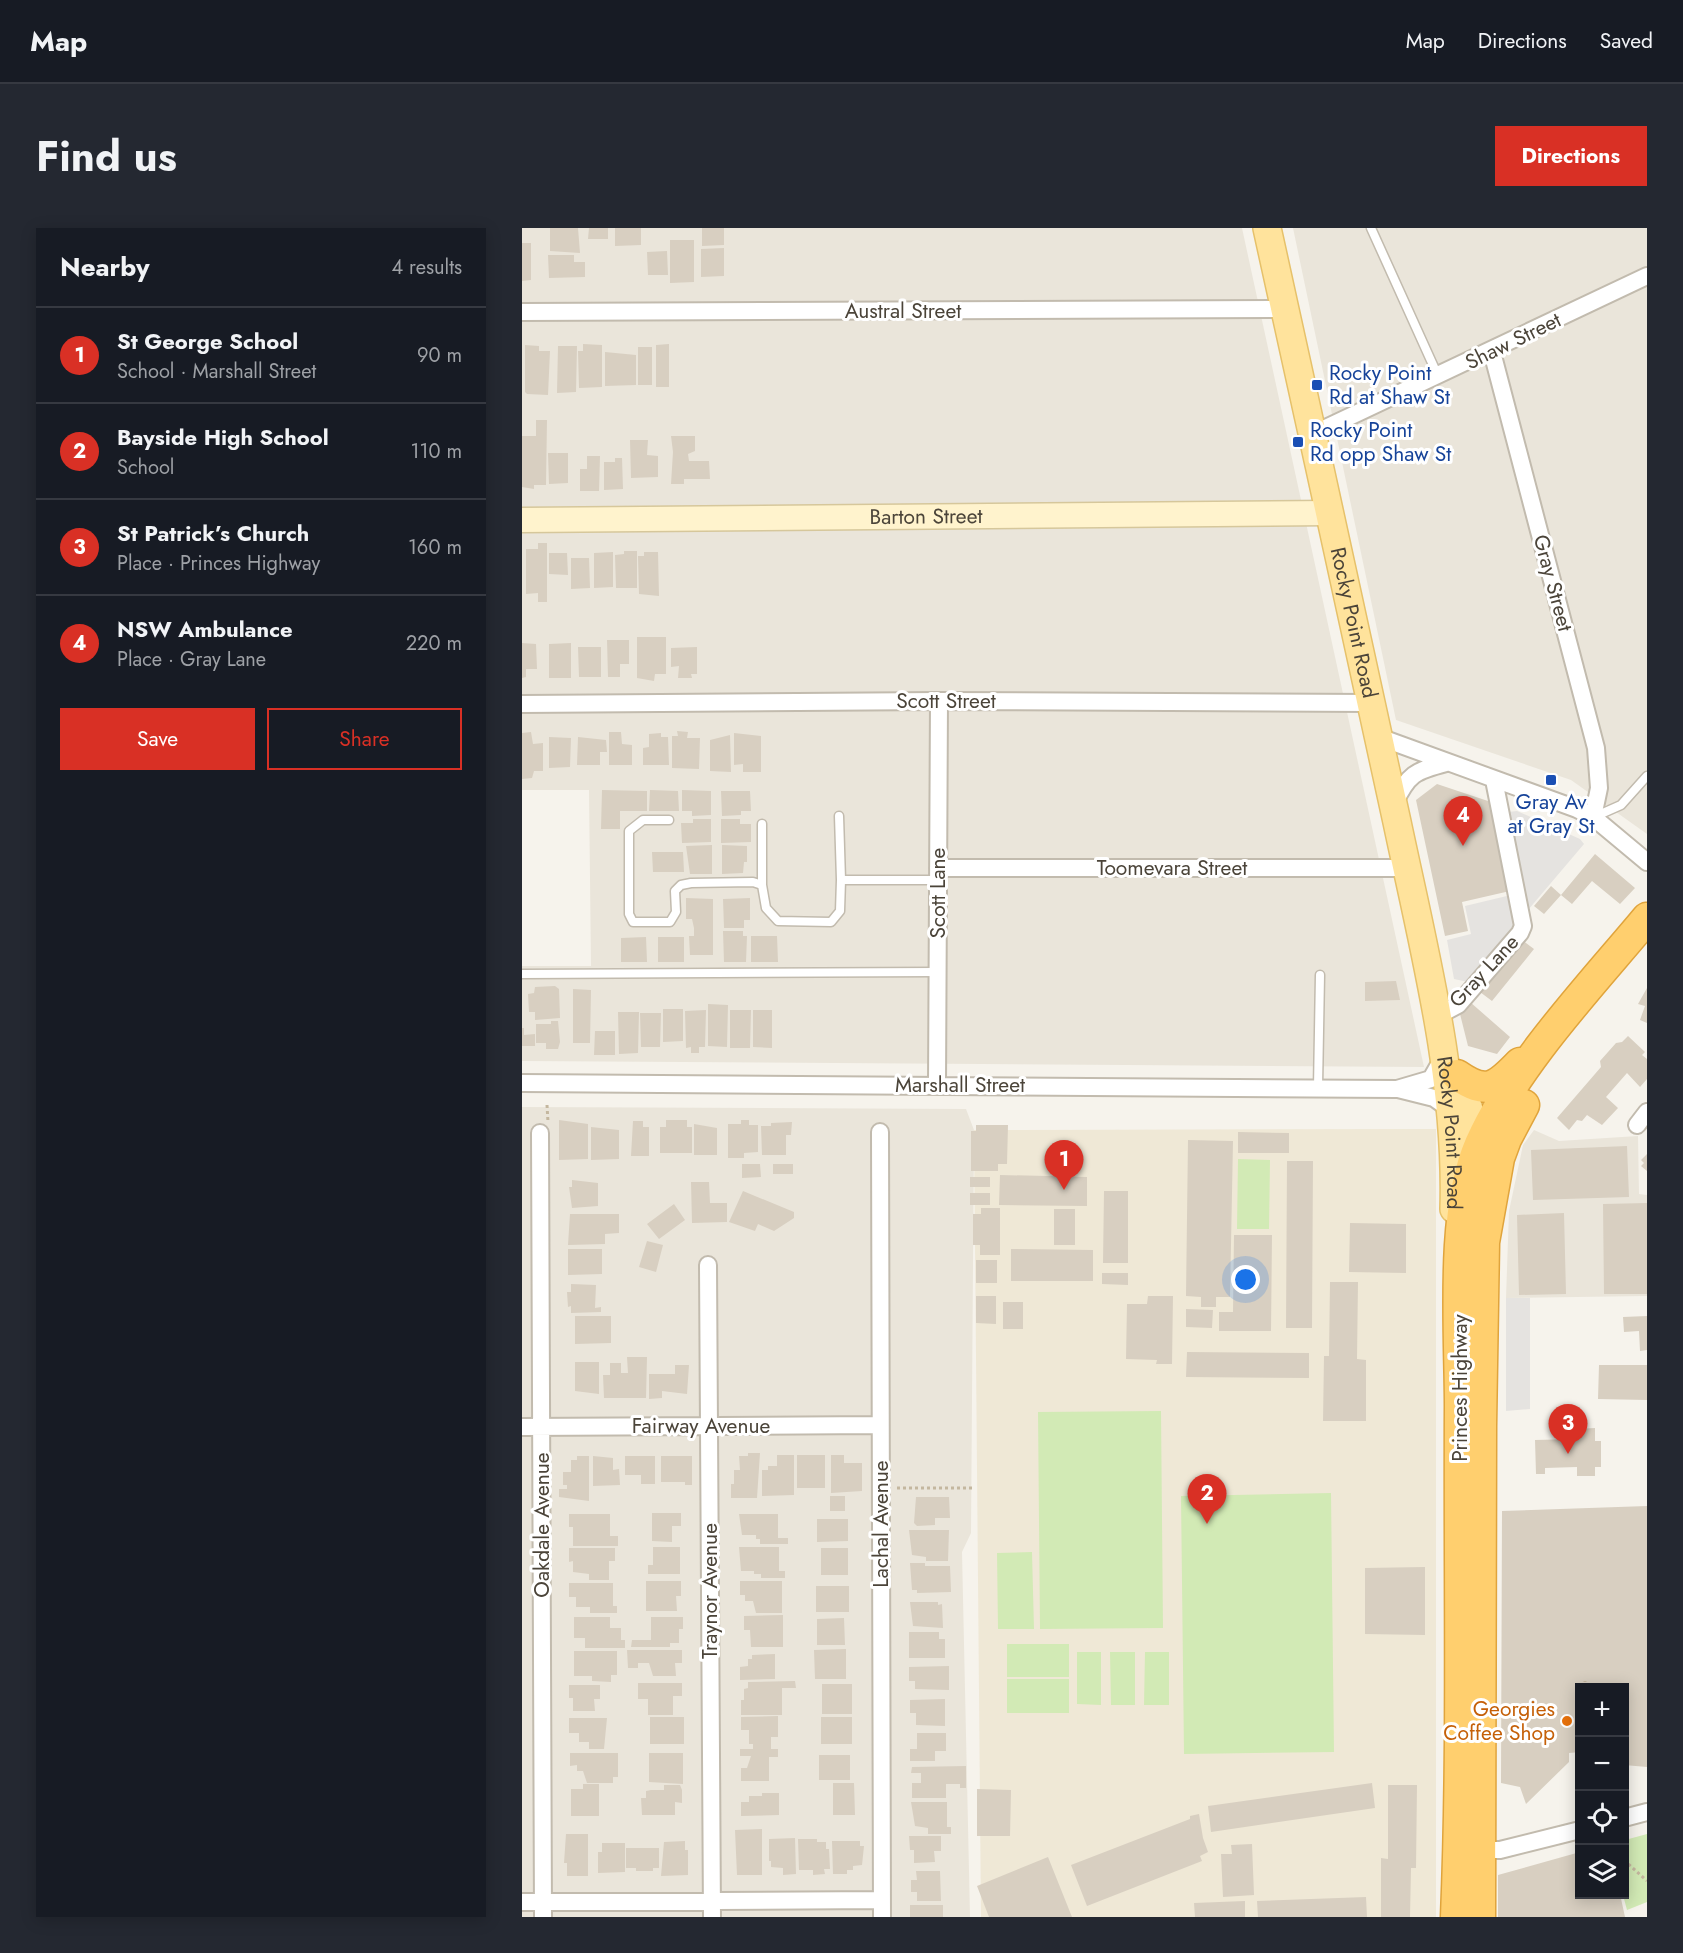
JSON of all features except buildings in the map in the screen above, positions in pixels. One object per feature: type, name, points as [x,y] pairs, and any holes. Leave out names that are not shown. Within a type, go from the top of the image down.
[{"type":"highway","name":"Princes Highway","points":[[1480,1917],[1469,1850],[1460,1321],[1464,1209],[1480,1143],[1503,1101],[1562,1020],[1647,918]]},
{"type":"highway","name":"Princes Highway","points":[[1456,1917],[1469,1850],[1482,1314],[1486,1220],[1493,1182],[1506,1139],[1528,1099],[1579,1032],[1647,950]]},
{"type":"highway","points":[[1450,1066],[1474,1086],[1490,1087],[1498,1084],[1562,1020]]},
{"type":"main road","name":"Rocky Point Road","points":[[1267,228],[1379,737],[1437,1016],[1450,1066],[1493,1182]]},
{"type":"main road","name":"Rocky Point Road","points":[[1450,1066],[1455,1171],[1452,1291],[1460,1321]]},
{"type":"street","name":"Shaw Street","points":[[1313,434],[1492,352],[1647,276]]},
{"type":"street","name":"Austral Street","points":[[522,312],[1285,309]]},
{"type":"street","name":"Gray Street","points":[[1492,352],[1596,748],[1599,788],[1593,817]]},
{"type":"street","name":"Barton Street","points":[[522,520],[1330,513]]},
{"type":"street","name":"Scott Street","points":[[522,705],[939,701],[1371,704]]},
{"type":"street","name":"Scott Lane","points":[[937,1085],[939,701]]},
{"type":"street","points":[[1379,737],[1593,817],[1647,862]]},
{"type":"street","points":[[1393,805],[1402,785],[1411,776],[1422,769],[1446,763]]},
{"type":"street","name":"Gray Lane","points":[[1437,1016],[1458,1005],[1520,933],[1523,926],[1494,780]]},
{"type":"street","name":"Toomevara Street","points":[[938,874],[1407,868]]},
{"type":"street","name":"Marshall Street","points":[[1397,1089],[1431,1078],[1450,1066]]},
{"type":"street","name":"Marshall Street","points":[[522,1083],[1397,1089],[1434,1098],[1451,1110]]},
{"type":"street","name":"Lachal Avenue","points":[[880,1132],[882,1917]]},
{"type":"street","name":"Oakdale Avenue","points":[[540,1133],[543,1910]]},
{"type":"street","name":"Traynor Avenue","points":[[708,1265],[712,1909]]},
{"type":"street","name":"Fairway Avenue","points":[[522,1427],[880,1425]]},
{"type":"street","points":[[1629,1817],[1647,1812]]},
{"type":"street","points":[[1469,1850],[1509,1848],[1575,1831]]},
{"type":"street","points":[[522,1902],[543,1910],[712,1909],[882,1900]]},
{"type":"lane","points":[[1371,228],[1439,376]]},
{"type":"lane","points":[[1593,817],[1621,805],[1647,776]]},
{"type":"lane","points":[[762,824],[762,885],[766,908],[778,921],[831,922],[840,911],[839,816]]},
{"type":"lane","points":[[669,820],[643,820],[629,831],[629,914],[633,922],[670,922],[676,912],[675,891],[681,885],[753,882],[762,885]]},
{"type":"lane","points":[[841,880],[938,874]]},
{"type":"lane","points":[[522,974],[938,972]]},
{"type":"lane","points":[[1318,1087],[1320,975]]},
{"type":"path","points":[[895,1488],[972,1488]]},
{"type":"path","points":[[1629,1865],[1647,1881]]},
{"type":"shaded area","points":[[522,228],[1242,228],[1424,1067],[522,1061],[522,966],[591,966],[589,790],[522,790]]},
{"type":"shaded area","points":[[1293,228],[1647,228],[1647,834],[1571,780],[1396,720]]},
{"type":"shaded area","points":[[1517,811],[1580,839],[1584,844],[1528,910],[1508,812]]},
{"type":"shaded area","points":[[1511,895],[1515,924],[1468,982],[1454,979],[1447,940],[1471,934],[1465,906]]},
{"type":"shaded area","points":[[522,1107],[966,1109],[974,1130],[971,1533],[962,1552],[970,1917],[522,1917]]},
{"type":"shaded area","points":[[1436,1129],[1436,1917],[981,1917],[974,1130]]},
{"type":"shaded area","points":[[1534,1130],[1559,1141],[1638,1136],[1639,1194],[1647,1195],[1647,1296],[1506,1298],[1509,1211],[1523,1145]]},
{"type":"shaded area","points":[[1506,1298],[1530,1298],[1530,1409],[1506,1411]]},
{"type":"green space","points":[[1238,1159],[1270,1160],[1269,1229],[1237,1229]]},
{"type":"green space","points":[[1161,1411],[1163,1628],[1040,1629],[1038,1412]]},
{"type":"green space","points":[[1331,1493],[1334,1752],[1184,1754],[1181,1496]]},
{"type":"green space","points":[[1032,1552],[1034,1629],[998,1629],[997,1553]]},
{"type":"green space","points":[[1007,1644],[1069,1644],[1069,1677],[1007,1677]]},
{"type":"green space","points":[[1077,1652],[1101,1652],[1101,1705],[1077,1704]]},
{"type":"green space","points":[[1110,1652],[1135,1652],[1135,1705],[1111,1705]]},
{"type":"green space","points":[[1145,1652],[1169,1652],[1169,1705],[1144,1705]]},
{"type":"green space","points":[[1007,1679],[1069,1679],[1069,1713],[1007,1713]]},
{"type":"green space","points":[[1647,1834],[1647,1902],[1627,1910],[1624,1899],[1629,1899],[1629,1839]]},
{"type":"place","name":"Rocky Point Rd at Shaw St","points":[[1317,385]]},
{"type":"place","name":"Rocky Point Rd opp Shaw St","points":[[1298,442]]},
{"type":"place","name":"Gray Av at Gray St","points":[[1551,780]]},
{"type":"place","name":"NSW Ambulance","points":[[1463,846]]},
{"type":"place","name":"St George School","points":[[1064,1190]]},
{"type":"place","name":"St Patrick’s Church","points":[[1568,1454]]},
{"type":"place","name":"Bayside High School","points":[[1207,1524]]},
{"type":"place","name":"Georgies Coffee Shop","points":[[1567,1721]]}]
